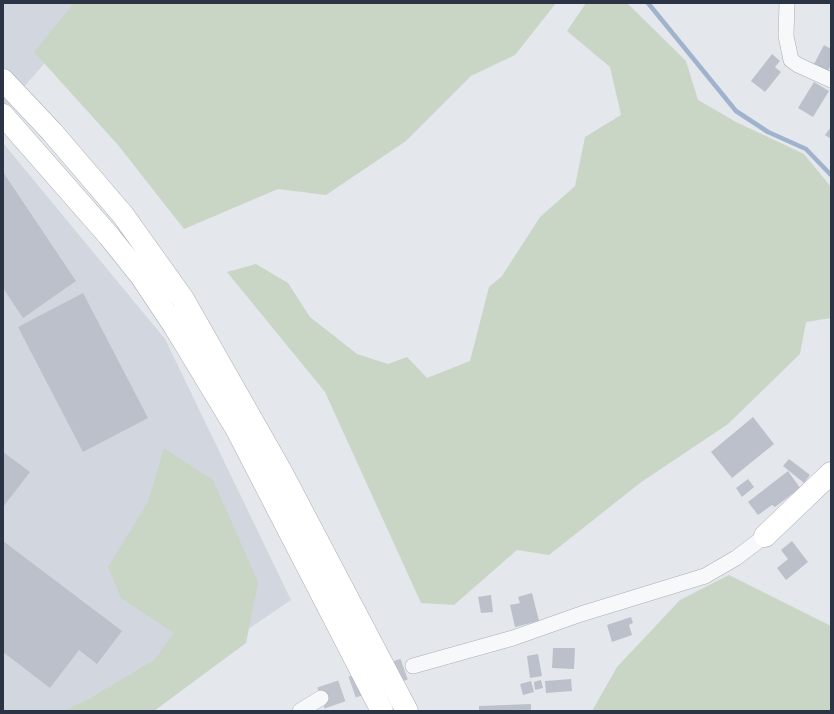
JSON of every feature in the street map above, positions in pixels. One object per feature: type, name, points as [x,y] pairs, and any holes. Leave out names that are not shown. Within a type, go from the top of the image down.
[{"type":"street","points":[[787,3],[786,36],[790,60],[831,80]]},
{"type":"street","points":[[3,80],[52,132],[123,215],[183,299],[283,475],[407,711]]},
{"type":"street","points":[[3,115],[113,241],[141,276],[175,327],[236,428],[382,711]]},
{"type":"street","points":[[413,666],[513,638],[581,614],[705,576],[736,558],[765,536],[831,473]]},
{"type":"street","points":[[300,711],[321,698]]},
{"type":"shaded area","points":[[3,3],[97,3],[3,111]]},
{"type":"shaded area","points":[[3,143],[165,339],[291,600],[128,711],[3,711]]},
{"type":"green space","points":[[74,3],[556,3],[515,55],[471,76],[406,141],[326,195],[278,189],[184,229],[118,145],[34,52]]},
{"type":"green space","points":[[586,3],[627,3],[686,61],[698,100],[736,122],[804,154],[831,187],[831,318],[806,322],[800,354],[728,424],[640,483],[549,555],[517,550],[454,605],[421,603],[325,392],[227,272],[256,264],[288,283],[310,317],[357,354],[388,364],[407,357],[427,378],[470,361],[489,287],[502,276],[540,217],[575,186],[585,137],[621,115],[610,67],[567,31]]},
{"type":"green space","points":[[164,448],[213,480],[258,582],[246,643],[154,711],[63,711],[87,700],[154,660],[174,633],[121,598],[108,567],[148,502]]},
{"type":"green space","points":[[729,575],[831,626],[831,711],[592,711],[617,667],[680,600]]},
{"type":"building","points":[[824,45],[831,49],[831,65],[828,71],[814,64]]},
{"type":"building","points":[[772,54],[780,61],[775,67],[781,72],[765,92],[751,81]]},
{"type":"building","points":[[814,82],[829,91],[813,117],[798,108]]},
{"type":"building","points":[[831,127],[831,139],[825,135]]},
{"type":"building","points":[[3,172],[76,281],[23,318],[3,288]]},
{"type":"building","points":[[83,293],[148,418],[83,452],[18,327]]},
{"type":"building","points":[[753,417],[774,444],[732,478],[711,452]]},
{"type":"building","points":[[3,452],[30,472],[3,507]]},
{"type":"building","points":[[789,459],[810,475],[804,483],[783,466]]},
{"type":"building","points":[[788,471],[800,488],[775,507],[772,505],[758,515],[748,502]]},
{"type":"building","points":[[748,479],[754,487],[742,497],[736,488]]},
{"type":"building","points":[[3,541],[122,631],[97,664],[79,650],[50,688],[3,652]]},
{"type":"building","points":[[792,541],[808,562],[786,580],[777,568],[788,559],[781,550]]},
{"type":"building","points":[[532,593],[539,621],[515,627],[510,605],[520,603],[518,597]]},
{"type":"building","points":[[491,595],[493,612],[481,613],[478,597]]},
{"type":"building","points":[[631,617],[633,623],[629,625],[632,635],[612,642],[607,625]]},
{"type":"building","points":[[553,648],[575,648],[574,669],[552,668]]},
{"type":"building","points":[[538,654],[542,676],[530,678],[527,656]]},
{"type":"building","points":[[571,679],[572,691],[546,693],[545,681]]},
{"type":"building","points":[[541,680],[543,688],[535,690],[534,682]]},
{"type":"building","points":[[531,681],[534,692],[523,695],[520,684]]},
{"type":"building","points":[[531,704],[531,711],[479,711],[479,706]]},
{"type":"waterway","points":[[648,3],[736,111],[768,132],[806,149],[831,175]]},
{"type":"tunnel","points":[[321,698],[413,666]]}]
